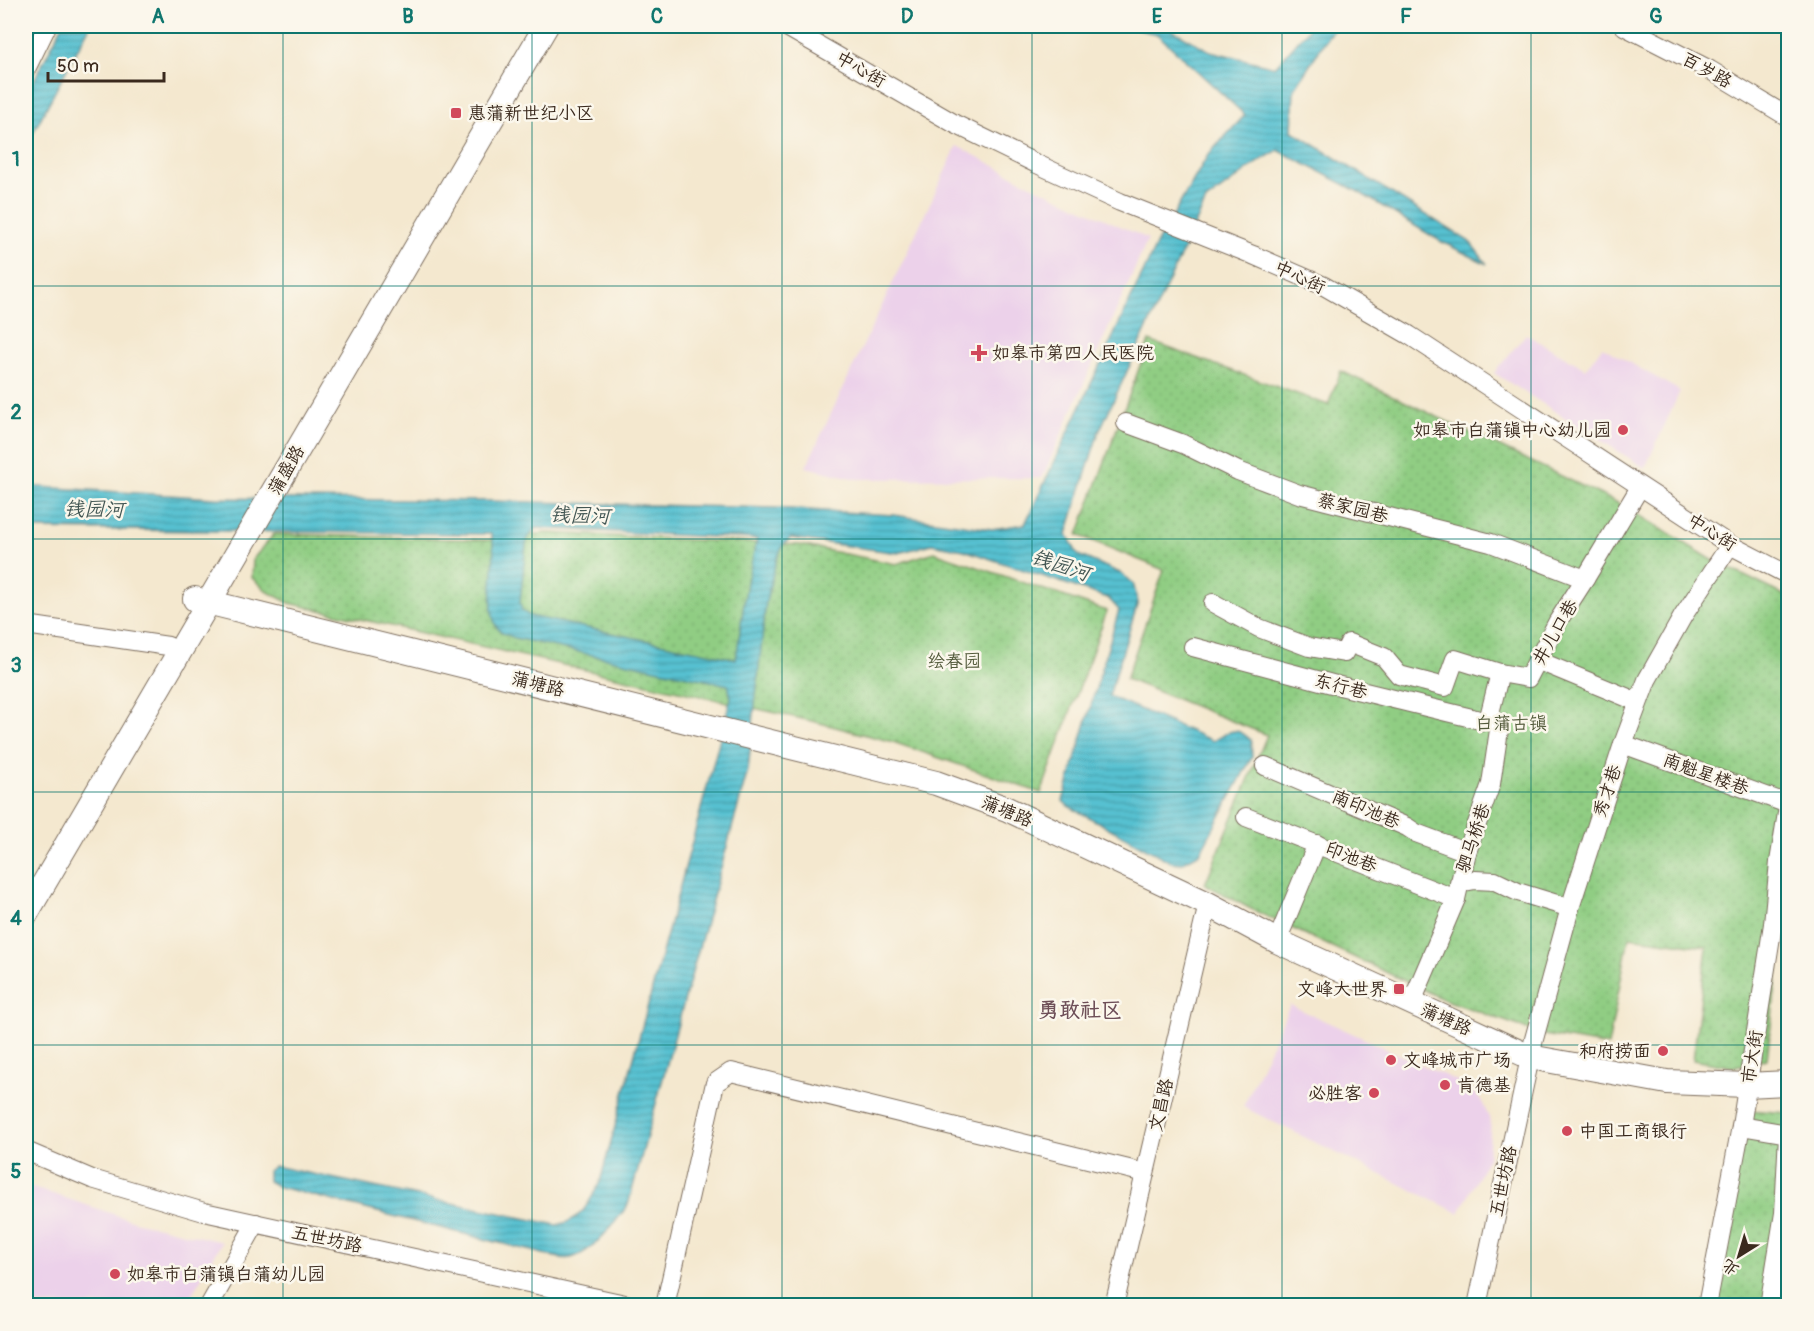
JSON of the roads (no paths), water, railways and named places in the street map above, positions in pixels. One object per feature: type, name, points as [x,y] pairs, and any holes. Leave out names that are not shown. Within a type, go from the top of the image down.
[{"type":"main road","name":"蒲盛路","points":[[283,462],[530,26]]},
{"type":"main road","name":"蒲盛路","points":[[26,914],[201,601],[546,26]]},
{"type":"main road","name":"蒲盛路","points":[[26,889],[168,646],[201,601]]},
{"type":"main road","name":"蒲塘路","points":[[201,601],[936,783],[1007,809],[1208,904],[1277,941],[1530,1057],[1667,1082],[1748,1085],[1788,1083]]},
{"type":"street","points":[[26,69],[47,26]]},
{"type":"street","name":"中心街","points":[[785,26],[955,124],[1047,169],[1324,286],[1409,335],[1731,545],[1788,575]]},
{"type":"street","name":"百岁路","points":[[1624,26],[1710,70],[1788,117]]},
{"type":"street","name":"蔡家园巷","points":[[1126,423],[1184,444],[1238,471],[1299,494],[1491,543],[1585,579]]},
{"type":"street","name":"井儿口巷","points":[[1213,603],[1259,628],[1309,647],[1344,652],[1349,643],[1384,657],[1399,675],[1446,687],[1455,658],[1500,673],[1528,678],[1558,621],[1640,487]]},
{"type":"street","name":"秀才巷","points":[[1530,1057],[1570,908],[1638,702],[1647,680],[1683,616],[1731,545]]},
{"type":"street","points":[[26,625],[168,646]]},
{"type":"street","name":"东行巷","points":[[1193,647],[1484,721],[1489,717]]},
{"type":"street","points":[[1539,660],[1638,702]]},
{"type":"street","points":[[1489,717],[1500,673]]},
{"type":"street","name":"驷马桥巷","points":[[1411,1004],[1457,891],[1467,852],[1491,784],[1500,723],[1489,717]]},
{"type":"street","name":"南魁星楼巷","points":[[1623,744],[1788,813]]},
{"type":"street","name":"南印池巷","points":[[1265,766],[1407,827],[1416,833],[1467,852]]},
{"type":"street","name":"市大街","points":[[1707,1305],[1742,1126],[1788,813]]},
{"type":"street","name":"印池巷","points":[[1246,816],[1317,844],[1457,891]]},
{"type":"street","points":[[1277,941],[1317,844]]},
{"type":"street","points":[[1457,891],[1474,880],[1495,881],[1518,892],[1570,908]]},
{"type":"street","name":"文昌路","points":[[1114,1305],[1208,904]]},
{"type":"street","name":"五世坊路","points":[[1477,1305],[1530,1057]]},
{"type":"street","points":[[665,1305],[714,1083],[731,1072],[1145,1173]]},
{"type":"street","points":[[1742,1126],[1788,1134],[1784,1213],[1769,1305]]},
{"type":"street","name":"五世坊路","points":[[26,1151],[92,1179],[204,1212],[634,1305]]},
{"type":"street","points":[[209,1305],[256,1223]]},
{"type":"water","points":[[62,26],[90,26],[26,146],[26,96]]},
{"type":"water","name":"钱园河","points":[[1124,26],[1165,26],[1210,51],[1275,67],[1311,26],[1337,26],[1328,36],[1294,90],[1292,131],[1470,242],[1487,264],[1442,242],[1357,191],[1278,150],[1206,201],[1098,434],[1067,534],[1078,555],[1120,573],[1133,583],[1138,602],[1109,696],[1213,741],[1232,731],[1241,732],[1251,740],[1252,757],[1200,853],[1182,863],[1171,862],[1068,806],[1063,801],[1119,610],[1108,598],[964,550],[932,544],[898,553],[791,538],[783,545],[776,561],[766,602],[748,770],[628,1205],[611,1227],[589,1248],[567,1259],[279,1187],[268,1181],[268,1171],[274,1166],[557,1225],[566,1223],[584,1210],[600,1182],[731,698],[728,685],[515,638],[501,632],[495,624],[492,613],[494,558],[491,534],[26,529],[26,486],[215,498],[490,501],[774,508],[893,515],[992,529],[1025,524],[1157,243],[1208,155],[1245,115],[1157,34]],"holes":[[[536,528],[757,539],[747,582],[736,659],[530,616],[522,611],[520,602],[526,545],[528,538]]]},
{"type":"place","name":"惠蒲新世纪小区","points":[[456,113]]},
{"type":"place","name":"如皋市第四人民医院","points":[[979,353]]},
{"type":"place","name":"如皋市白蒲镇中心幼儿园","points":[[1623,430]]},
{"type":"place","name":"文峰大世界","points":[[1399,989]]},
{"type":"place","name":"和府捞面","points":[[1663,1051]]},
{"type":"place","name":"文峰城市广场","points":[[1391,1060]]},
{"type":"place","name":"肯德基","points":[[1445,1085]]},
{"type":"place","name":"必胜客","points":[[1374,1093]]},
{"type":"place","name":"中国工商银行","points":[[1567,1131]]},
{"type":"place","name":"如皋市白蒲镇白蒲幼儿园","points":[[115,1274]]},
{"type":"district","name":"勇敢社区","points":[[1080,1010]]},
{"type":"park label","name":"绘春园","points":[[954,661]]},
{"type":"park label","name":"白蒲古镇","points":[[1511,723]]}]
